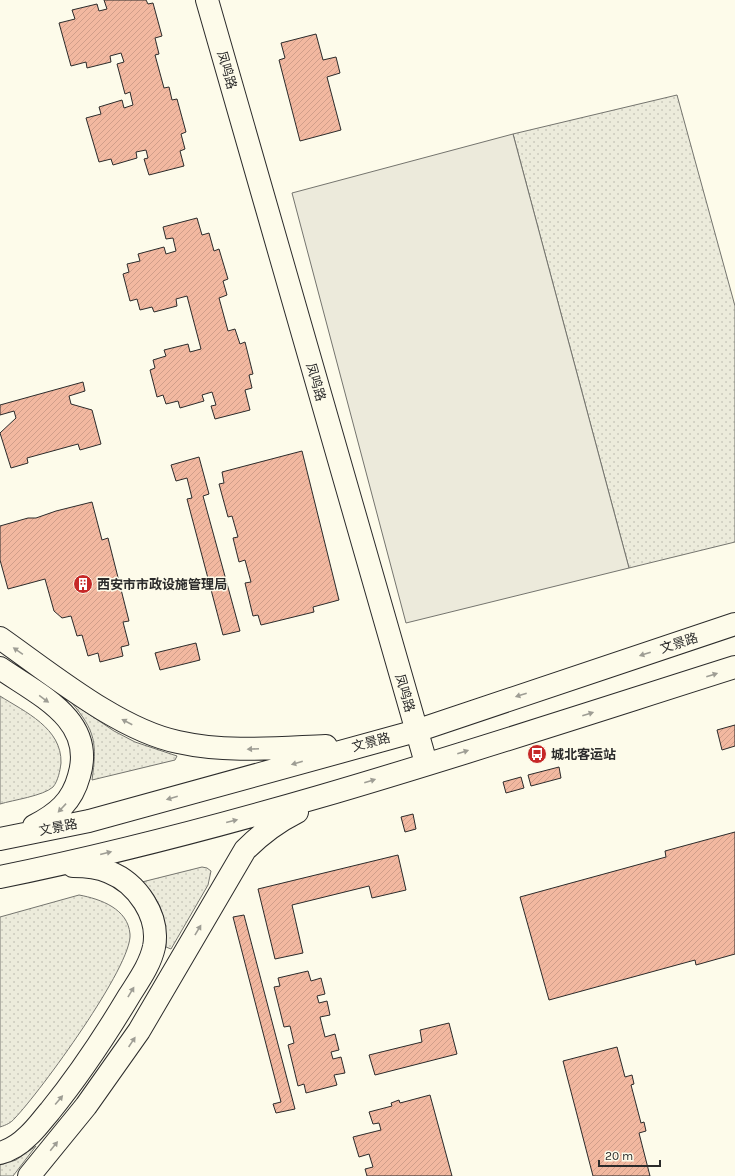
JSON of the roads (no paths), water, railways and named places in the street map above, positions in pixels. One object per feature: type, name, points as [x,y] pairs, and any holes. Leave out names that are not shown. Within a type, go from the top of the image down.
[{"type":"main road","name":"凤鸣路","points":[[207,0],[426,764]]},
{"type":"main road","name":"文景路","points":[[6,837],[89,821],[416,730],[735,624]]},
{"type":"main road","points":[[0,638],[81,694],[124,721],[144,731],[177,742],[240,749],[361,745]]},
{"type":"main road","points":[[0,877],[49,867],[281,809],[735,667]]},
{"type":"main road","points":[[0,668],[46,700],[69,720],[77,730],[82,742],[83,755],[78,781],[68,801],[59,811],[6,837]]},
{"type":"main road","points":[[29,1176],[86,1106],[139,1032],[245,850],[261,835],[279,822],[346,788]]},
{"type":"main road","points":[[0,1153],[9,1150],[29,1136],[89,1062],[145,970],[154,948],[154,929],[150,912],[139,895],[119,876],[108,871],[92,867],[49,867]]},
{"type":"main road","points":[[0,883],[26,872]]},
{"type":"place","name":"西安市市政设施管理局","points":[[83,584]]},
{"type":"place","name":"城北客运站","points":[[537,754]]}]
